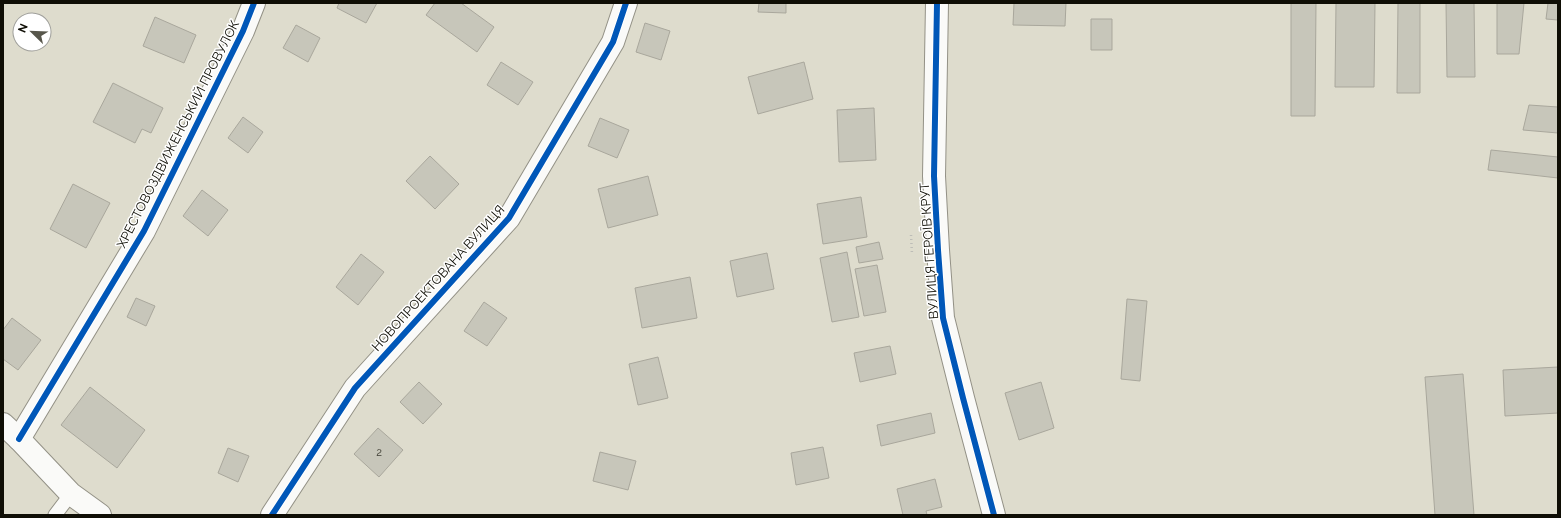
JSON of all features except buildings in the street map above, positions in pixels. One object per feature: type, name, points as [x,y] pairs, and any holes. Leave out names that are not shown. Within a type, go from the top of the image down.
[{"type":"street","name":"ХРЕСТОВОЗДВИЖЕНСЬКИЙ ПРОВУЛОК","points":[[19,439],[144,231],[243,31],[254,3]]},
{"type":"street","name":"НОВОПРОЕКТОВАНА ВУЛИЦЯ","points":[[272,515],[355,388],[509,218],[613,42],[626,3]]},
{"type":"street","name":"ВУЛИЦЯ ГЕРОЇВ КРУТ","points":[[937,3],[934,176],[943,318],[962,398],[994,515]]},
{"type":"street","points":[[3,424],[71,494],[100,515]]},
{"type":"lane","points":[[55,515],[71,494]]},
{"type":"cycle path","points":[[19,439],[144,231],[243,31],[254,3]]},
{"type":"cycle path","points":[[272,515],[355,388],[509,218],[613,42],[626,3]]},
{"type":"cycle path","points":[[937,3],[934,176],[943,318],[994,515]]}]
